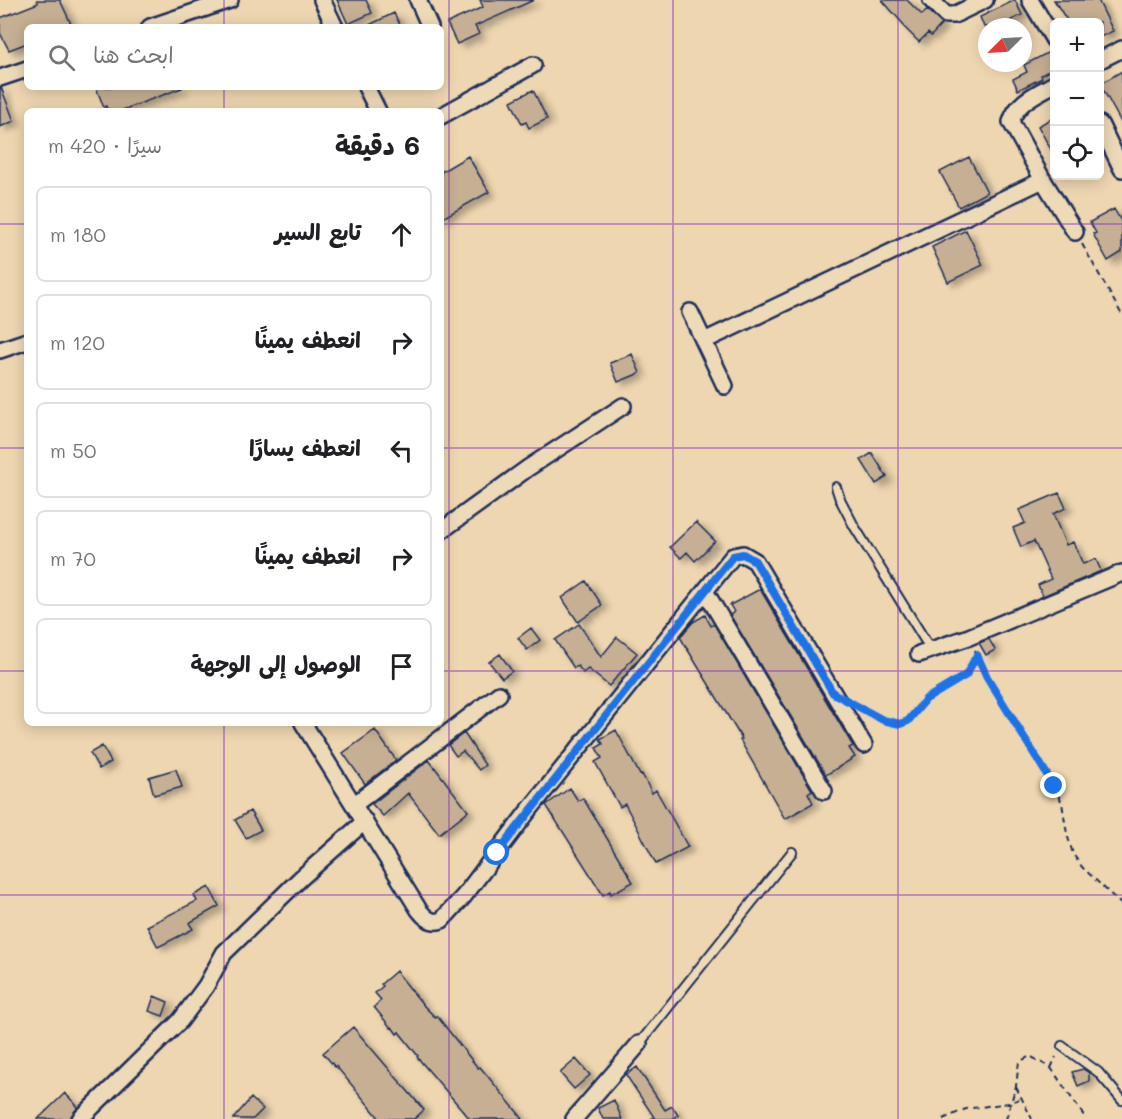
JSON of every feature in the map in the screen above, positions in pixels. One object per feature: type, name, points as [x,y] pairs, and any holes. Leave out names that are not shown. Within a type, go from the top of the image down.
[{"type":"street","points":[[159,24],[230,0]]},
{"type":"street","points":[[322,0],[334,24]]},
{"type":"street","points":[[418,0],[429,24]]},
{"type":"street","points":[[931,0],[946,15],[954,15],[985,0]]},
{"type":"street","points":[[1030,0],[1050,33]]},
{"type":"street","points":[[1104,58],[1122,49]]},
{"type":"street","points":[[444,114],[533,65]]},
{"type":"street","points":[[0,78],[24,70]]},
{"type":"street","points":[[1050,86],[1018,105],[1011,122],[1075,232]]},
{"type":"street","points":[[368,90],[376,108]]},
{"type":"street","points":[[1101,126],[1122,169]]},
{"type":"street","points":[[704,341],[1043,180]]},
{"type":"street","points":[[690,312],[725,386]]},
{"type":"street","points":[[0,351],[24,342]]},
{"type":"street","points":[[444,529],[528,468],[623,406]]},
{"type":"street","points":[[305,726],[424,916],[429,921],[438,922],[464,896],[526,814],[733,556],[743,554],[755,561],[864,745]]},
{"type":"street","points":[[925,652],[969,637],[1122,573]]},
{"type":"street","points":[[705,591],[824,791]]},
{"type":"street","points":[[355,804],[499,694]]},
{"type":"street","points":[[80,1119],[180,1021],[198,999],[224,953],[301,878],[365,821]]},
{"type":"street","points":[[574,1119],[639,1044]]},
{"type":"lane","points":[[836,487],[854,526],[925,652]]},
{"type":"lane","points":[[639,1044],[792,852]]},
{"type":"lane","points":[[1062,1046],[1098,1072],[1122,1101]]},
{"type":"path","points":[[1075,232],[1122,315]]},
{"type":"path","points":[[969,637],[987,677],[1054,786],[1062,803],[1066,834],[1073,854],[1082,867],[1122,905]]},
{"type":"path","points":[[833,693],[883,720],[902,724],[910,719],[926,699],[966,675],[977,655]]},
{"type":"path","points":[[1006,1119],[1016,1086],[1019,1062],[1030,1056],[1051,1068],[1086,1119]]},
{"type":"path","points":[[1016,1086],[1032,1119]]},
{"type":"path","points":[[942,1119],[966,1109],[1011,1102],[1022,1098]]},
{"type":"building","points":[[37,0],[60,0],[71,24],[24,24],[24,44],[9,50],[0,33],[0,18],[38,3]]},
{"type":"building","points":[[337,0],[366,0],[372,13],[348,24]]},
{"type":"building","points":[[480,0],[534,0],[475,26],[479,34],[457,44],[447,23],[483,7]]},
{"type":"building","points":[[882,0],[907,0],[922,15],[927,10],[942,24],[931,36],[928,33],[919,42]]},
{"type":"building","points":[[1015,0],[1022,15],[1015,18],[980,17]]},
{"type":"building","points":[[1054,0],[1098,0],[1113,31],[1104,35],[1104,18],[1065,18]]},
{"type":"building","points":[[394,13],[400,24],[371,24]]},
{"type":"building","points":[[1050,52],[1050,70],[1041,75],[1042,78],[1018,90],[1013,79],[1032,72],[1032,61]]},
{"type":"building","points":[[1122,71],[1122,124],[1104,91],[1104,82]]},
{"type":"building","points":[[0,88],[14,121],[0,127]]},
{"type":"building","points":[[97,90],[177,90],[128,108],[107,108],[106,106],[104,108]]},
{"type":"building","points":[[533,90],[547,119],[529,128],[526,122],[522,124],[511,101]]},
{"type":"building","points":[[1050,119],[1050,148],[1038,126]]},
{"type":"building","points":[[468,156],[489,192],[444,217],[444,170]]},
{"type":"building","points":[[969,157],[987,192],[959,207],[940,172]]},
{"type":"building","points":[[1114,209],[1122,223],[1122,252],[1108,261],[1093,234],[1096,233],[1090,222]]},
{"type":"building","points":[[966,230],[983,265],[948,282],[932,247]]},
{"type":"building","points":[[632,354],[640,373],[618,382],[610,363]]},
{"type":"building","points":[[872,453],[887,477],[876,484],[861,460]]},
{"type":"building","points":[[1059,493],[1066,508],[1053,514],[1066,545],[1073,542],[1083,564],[1096,559],[1101,571],[1043,596],[1038,585],[1051,579],[1034,541],[1021,547],[1013,528],[1025,523],[1019,510]]},
{"type":"building","points":[[696,522],[715,541],[695,561],[687,552],[681,558],[670,547]]},
{"type":"building","points":[[586,581],[602,605],[578,622],[562,598]]},
{"type":"building","points":[[760,589],[853,746],[849,748],[855,757],[826,775],[730,615],[734,612],[730,605]]},
{"type":"building","points":[[705,615],[711,626],[714,624],[812,790],[808,793],[813,803],[785,819],[740,740],[742,739],[680,637],[693,622]]},
{"type":"building","points":[[579,624],[601,657],[617,637],[637,653],[609,686],[588,669],[583,673],[578,666],[574,668],[555,640]]},
{"type":"building","points":[[531,628],[540,640],[527,650],[518,638]]},
{"type":"building","points":[[989,639],[995,650],[986,655],[979,643]]},
{"type":"building","points":[[500,654],[512,671],[502,678],[489,662]]},
{"type":"building","points":[[375,730],[396,760],[365,784],[343,753]]},
{"type":"building","points":[[616,730],[640,775],[642,774],[652,793],[656,790],[688,847],[656,864],[625,804],[620,807],[595,762],[602,758],[596,748],[603,744],[600,739]]},
{"type":"building","points":[[464,733],[485,765],[479,770],[463,751],[456,756],[448,745]]},
{"type":"building","points":[[102,746],[111,762],[99,769],[90,753]]},
{"type":"building","points":[[429,760],[468,811],[439,834],[408,793],[383,816],[372,804]]},
{"type":"building","points":[[176,769],[182,787],[154,795],[149,777]]},
{"type":"building","points":[[570,788],[578,801],[583,798],[633,882],[611,894],[610,891],[603,895],[546,805]]},
{"type":"building","points":[[250,811],[261,830],[246,838],[235,820]]},
{"type":"building","points":[[209,887],[219,906],[189,923],[193,929],[158,947],[147,926],[197,901],[194,895]]},
{"type":"building","points":[[396,971],[424,1006],[435,1017],[437,1016],[478,1068],[480,1067],[523,1119],[470,1119],[417,1057],[399,1032],[397,1034],[391,1028],[374,1007],[381,1000],[375,993],[383,986],[381,984]]},
{"type":"building","points":[[154,996],[168,1002],[163,1016],[149,1011]]},
{"type":"building","points":[[353,1027],[424,1110],[414,1119],[380,1119],[323,1053]]},
{"type":"building","points":[[576,1059],[590,1075],[574,1089],[560,1073]]},
{"type":"building","points":[[637,1067],[665,1110],[672,1106],[678,1115],[672,1119],[651,1119],[654,1117],[626,1075]]},
{"type":"building","points":[[1083,1069],[1089,1073],[1089,1081],[1078,1086],[1072,1072]]},
{"type":"building","points":[[65,1093],[78,1107],[71,1117],[68,1119],[38,1119]]},
{"type":"building","points":[[251,1098],[263,1109],[253,1119],[233,1119]]},
{"type":"building","points":[[614,1100],[622,1119],[603,1119],[598,1108]]},
{"type":"route","points":[[497,853],[733,556],[743,554],[755,561],[833,693],[873,716],[893,724],[905,723],[926,699],[966,675],[977,655],[987,677],[1017,722],[1054,786]]}]
